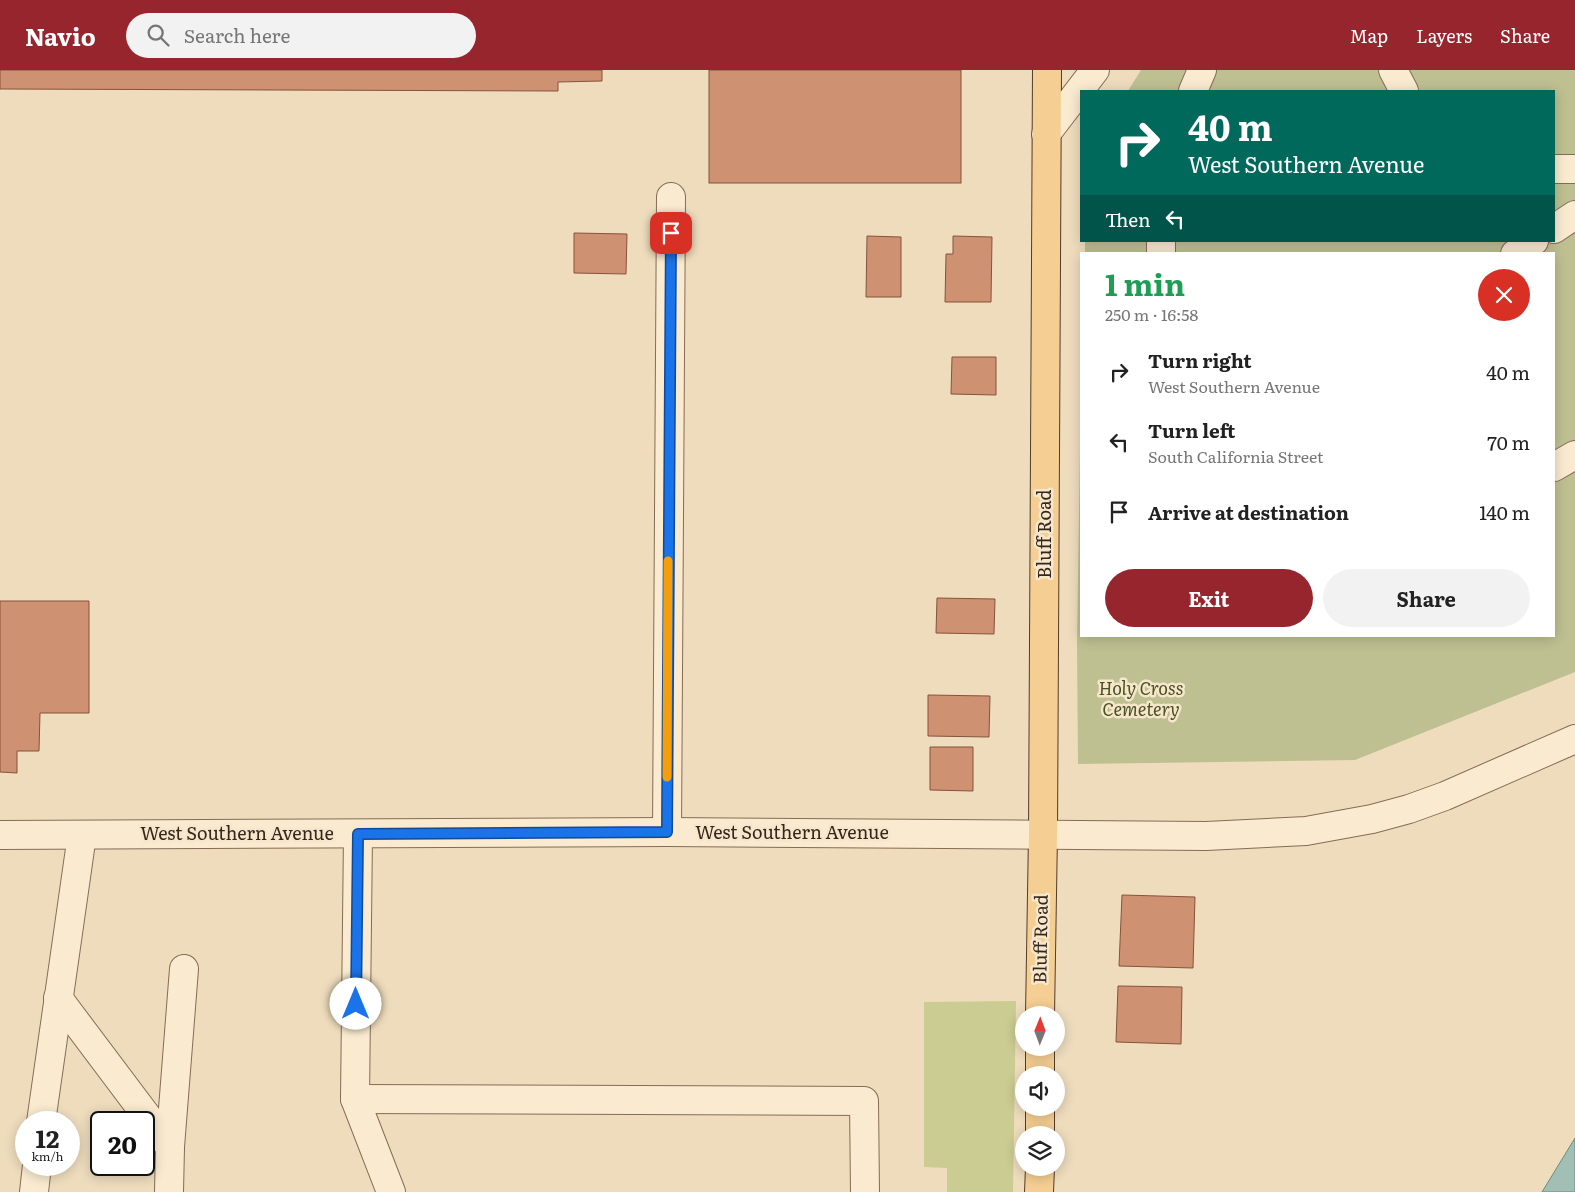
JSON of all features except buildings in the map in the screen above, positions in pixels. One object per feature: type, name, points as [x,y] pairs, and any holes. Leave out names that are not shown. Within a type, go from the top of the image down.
[{"type":"main road","name":"Bluff Road","points":[[1040,1006],[1043,834],[1047,70]]},
{"type":"main road","points":[[1040,1176],[1040,1192]]},
{"type":"street","points":[[1046,134],[1095,70]]},
{"type":"street","points":[[1193,90],[1202,70]]},
{"type":"street","points":[[1392,70],[1403,90]]},
{"type":"street","points":[[1555,169],[1575,169]]},
{"type":"street","points":[[667,832],[671,197]]},
{"type":"street","points":[[1555,228],[1575,215]]},
{"type":"street","points":[[1518,252],[1533,242]]},
{"type":"street","points":[[1555,466],[1575,455]]},
{"type":"street","name":"West Southern Avenue","points":[[0,835],[667,832],[1206,836],[1306,831],[1337,826],[1409,809],[1445,796],[1575,739]]},
{"type":"street","points":[[358,834],[355,1099],[391,1192]]},
{"type":"street","points":[[43,1111],[82,835]]},
{"type":"street","points":[[169,1192],[170,1146],[184,968]]},
{"type":"street","points":[[58,998],[170,1146]]},
{"type":"street","points":[[355,1099],[864,1102],[865,1192]]},
{"type":"street","points":[[34,1192],[36,1176]]},
{"type":"green space","name":"Holy Cross Cemetery","points":[[1141,70],[1575,70],[1575,672],[1355,760],[1078,764],[1077,643],[1080,451],[1080,637],[1555,637],[1555,252],[1085,252],[1085,242],[1555,242],[1555,90],[1129,90]]},
{"type":"green space","points":[[1016,1001],[1013,1192],[947,1192],[947,1168],[924,1167],[924,1002]]},
{"type":"water","points":[[1575,1138],[1575,1192],[1542,1192]]},
{"type":"slow traffic","points":[[667,777],[668,561]]},
{"type":"route","points":[[356,1004],[358,834],[667,832],[671,233]]}]
